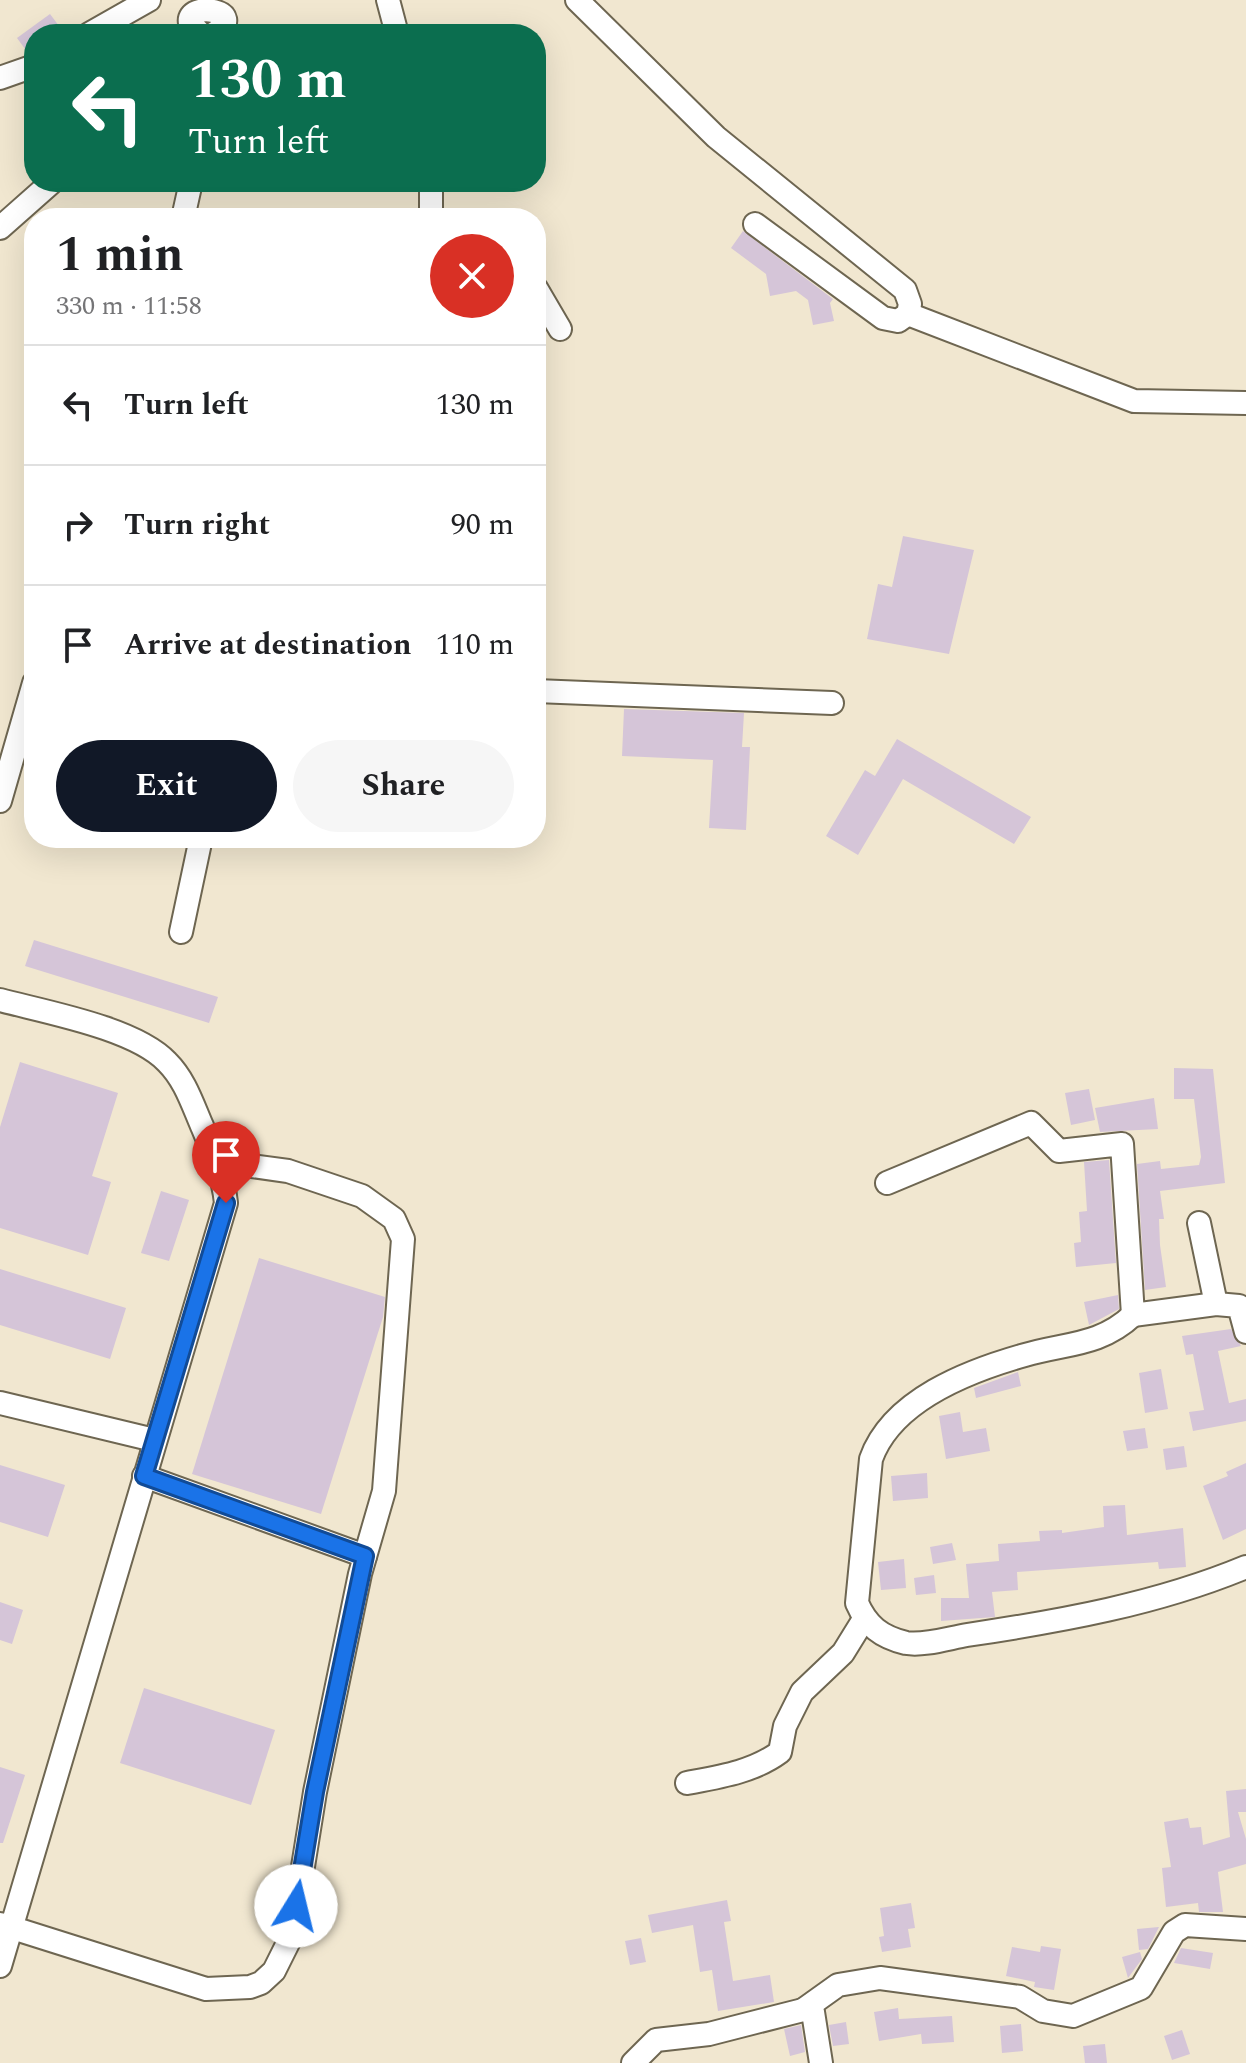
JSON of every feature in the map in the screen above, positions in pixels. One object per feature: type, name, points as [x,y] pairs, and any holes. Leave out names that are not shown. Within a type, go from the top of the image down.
[{"type":"street","points":[[107,24],[149,0]]},
{"type":"street","points":[[388,0],[394,24]]},
{"type":"street","points":[[577,0],[716,137],[905,290],[910,304],[908,314],[898,321],[883,318],[755,224]]},
{"type":"street","points":[[191,24],[195,2],[220,5],[225,15],[223,24]]},
{"type":"street","points":[[0,78],[24,70]]},
{"type":"street","points":[[0,228],[41,192]]},
{"type":"street","points":[[546,305],[560,329]]},
{"type":"street","points":[[908,314],[1134,401],[1246,403]]},
{"type":"street","points":[[546,691],[832,703]]},
{"type":"street","points":[[0,801],[24,718]]},
{"type":"street","points":[[181,932],[199,848]]},
{"type":"street","points":[[0,1000],[129,1037],[165,1059],[183,1081],[220,1172],[226,1203],[6,1926],[0,1966]]},
{"type":"street","points":[[887,1183],[1031,1123],[1059,1151],[1122,1144],[1133,1315]]},
{"type":"street","points":[[6,1926],[206,1989],[250,1987],[261,1983],[274,1971],[292,1935],[315,1792],[365,1556],[384,1491],[403,1239],[394,1219],[362,1196],[288,1171],[245,1165],[220,1172]]},
{"type":"street","points":[[1199,1223],[1216,1304]]},
{"type":"street","points":[[1246,1332],[1239,1306],[1216,1304],[1133,1315],[1113,1333],[988,1367],[915,1401],[877,1442],[871,1459],[857,1603],[864,1619],[877,1632],[910,1644],[1070,1619],[1209,1583],[1246,1567]]},
{"type":"street","points":[[0,1403],[154,1440]]},
{"type":"street","points":[[144,1476],[365,1556]]},
{"type":"street","points":[[687,1783],[739,1772],[766,1762],[780,1752],[785,1726],[802,1692],[843,1653],[864,1619]]},
{"type":"street","points":[[633,2063],[656,2040],[709,2034],[803,2010],[838,1985],[880,1978],[1020,1997],[1043,2011],[1073,2016],[1141,1988],[1174,1932],[1185,1925],[1246,1929]]},
{"type":"street","points":[[803,2010],[813,2012],[821,2063]]},
{"type":"building","points":[[50,14],[58,24],[36,24]]},
{"type":"building","points":[[24,33],[24,48],[17,38]]},
{"type":"building","points":[[743,231],[833,299],[830,303],[834,321],[813,325],[808,300],[796,291],[770,296],[766,274],[731,248]]},
{"type":"building","points":[[903,536],[974,550],[949,654],[867,639],[878,584],[892,587]]},
{"type":"building","points":[[624,709],[744,713],[742,747],[750,747],[746,830],[709,828],[713,760],[622,756]]},
{"type":"building","points":[[897,739],[1031,817],[1014,844],[903,779],[858,855],[826,836],[865,770],[875,776]]},
{"type":"building","points":[[34,940],[218,997],[209,1023],[25,966]]},
{"type":"building","points":[[20,1062],[118,1093],[92,1176],[111,1182],[88,1255],[0,1228],[0,1127]]},
{"type":"building","points":[[1174,1068],[1213,1069],[1225,1183],[1160,1191],[1164,1219],[1159,1219],[1160,1245],[1166,1287],[1145,1290],[1137,1164],[1160,1161],[1161,1169],[1199,1165],[1201,1157],[1194,1099],[1174,1099]]},
{"type":"building","points":[[1089,1089],[1095,1120],[1071,1125],[1065,1093]]},
{"type":"building","points":[[1154,1098],[1158,1129],[1100,1132],[1095,1108]]},
{"type":"building","points":[[1109,1160],[1116,1263],[1076,1267],[1074,1243],[1081,1242],[1079,1212],[1087,1211],[1084,1162]]},
{"type":"building","points":[[161,1191],[189,1200],[169,1261],[141,1253]]},
{"type":"building","points":[[259,1258],[385,1297],[383,1317],[321,1514],[192,1474]]},
{"type":"building","points":[[0,1269],[126,1308],[110,1359],[0,1325]]},
{"type":"building","points":[[1118,1295],[1119,1309],[1089,1325],[1084,1302]]},
{"type":"building","points":[[1231,1329],[1241,1346],[1218,1351],[1229,1403],[1246,1399],[1246,1421],[1193,1431],[1189,1412],[1204,1410],[1193,1354],[1186,1355],[1182,1336]]},
{"type":"building","points":[[1161,1369],[1168,1409],[1145,1413],[1139,1373]]},
{"type":"building","points":[[1018,1372],[1021,1386],[976,1398],[974,1388]]},
{"type":"building","points":[[960,1412],[963,1432],[986,1428],[990,1451],[946,1459],[939,1416]]},
{"type":"building","points":[[1145,1428],[1148,1448],[1127,1451],[1123,1431]]},
{"type":"building","points":[[1184,1446],[1187,1467],[1166,1470],[1163,1449]]},
{"type":"building","points":[[1246,1463],[1246,1529],[1223,1540],[1203,1486],[1228,1476],[1226,1472]]},
{"type":"building","points":[[0,1465],[65,1485],[48,1537],[0,1522]]},
{"type":"building","points":[[927,1473],[928,1498],[893,1501],[891,1476]]},
{"type":"building","points":[[1125,1505],[1127,1535],[1183,1528],[1186,1567],[1159,1569],[1158,1562],[1017,1572],[1018,1590],[992,1592],[995,1617],[941,1621],[941,1598],[969,1598],[966,1564],[999,1561],[998,1544],[1040,1541],[1039,1531],[1062,1530],[1062,1533],[1104,1527],[1103,1506]]},
{"type":"building","points":[[952,1543],[956,1560],[933,1564],[930,1547]]},
{"type":"building","points":[[904,1559],[906,1588],[881,1590],[878,1562]]},
{"type":"building","points":[[934,1575],[936,1593],[916,1595],[914,1578]]},
{"type":"building","points":[[0,1602],[23,1610],[12,1644],[0,1640]]},
{"type":"building","points":[[144,1688],[275,1730],[251,1805],[120,1763]]},
{"type":"building","points":[[0,1767],[25,1775],[3,1843],[0,1843]]},
{"type":"building","points":[[1246,1789],[1246,1812],[1238,1812],[1246,1839],[1246,1864],[1218,1872],[1223,1912],[1199,1912],[1198,1903],[1166,1907],[1162,1868],[1171,1867],[1164,1822],[1188,1818],[1190,1828],[1201,1827],[1203,1845],[1230,1837],[1226,1791]]},
{"type":"building","points":[[727,1900],[731,1921],[724,1922],[733,1981],[770,1975],[774,2002],[718,2011],[712,1970],[700,1972],[693,1925],[652,1933],[648,1915]]},
{"type":"building","points":[[911,1903],[915,1928],[908,1929],[911,1947],[882,1952],[879,1937],[884,1936],[880,1908]]},
{"type":"building","points":[[1159,1927],[1148,1949],[1139,1950],[1137,1929]]},
{"type":"building","points":[[641,1938],[646,1962],[630,1965],[625,1941]]},
{"type":"building","points":[[1041,1946],[1061,1949],[1054,1990],[1034,1987],[1035,1982],[1006,1976],[1012,1947],[1040,1952]]},
{"type":"building","points":[[1181,1948],[1213,1953],[1210,1969],[1174,1963]]},
{"type":"building","points":[[1140,1952],[1142,1959],[1128,1978],[1122,1957]]},
{"type":"building","points":[[898,2008],[899,2019],[952,2016],[954,2042],[922,2044],[921,2034],[879,2041],[874,2012]]},
{"type":"building","points":[[846,2022],[849,2044],[833,2046],[829,2025]]},
{"type":"building","points":[[1021,2024],[1023,2051],[1002,2053],[1000,2026]]},
{"type":"building","points":[[801,2025],[805,2052],[790,2056],[784,2029]]},
{"type":"building","points":[[1182,2030],[1190,2054],[1172,2060],[1164,2036]]},
{"type":"building","points":[[1105,2044],[1107,2063],[1085,2063],[1083,2046]]},
{"type":"route","points":[[226,1203],[144,1476],[365,1556],[315,1792],[296,1906]]}]
